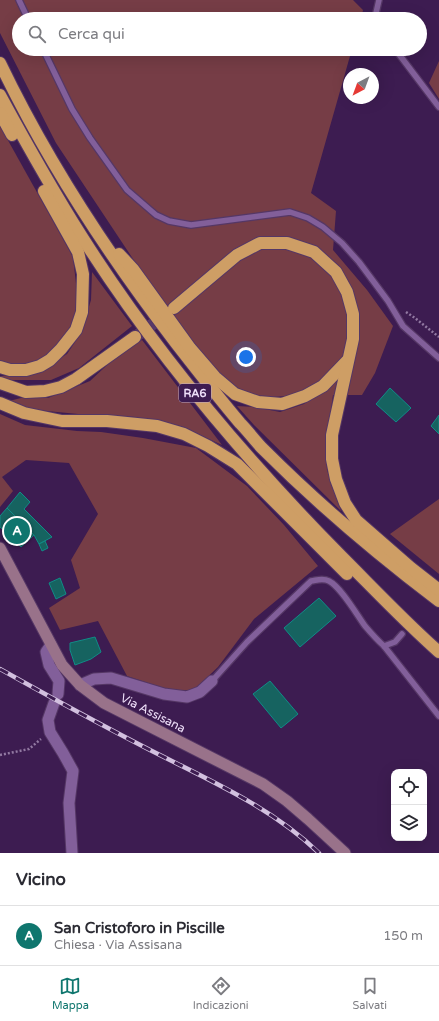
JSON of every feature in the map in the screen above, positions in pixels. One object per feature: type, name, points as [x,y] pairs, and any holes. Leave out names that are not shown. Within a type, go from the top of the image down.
[{"type":"highway","name":"RA6","points":[[0,63],[10,85],[46,148],[95,228],[148,306],[211,389],[262,448],[355,534],[439,601]]},
{"type":"highway","name":"RA6","points":[[0,95],[31,152],[83,239],[127,304],[194,392],[248,456],[404,628],[439,652]]},
{"type":"highway","points":[[0,113],[78,252],[83,274],[82,312],[76,330],[61,349],[50,360],[40,366],[26,370],[10,370],[0,367]]},
{"type":"highway","points":[[95,228],[133,269],[190,348],[215,377],[235,394],[258,402],[282,404],[305,396],[323,386],[347,360]]},
{"type":"highway","points":[[174,308],[237,255],[260,244],[287,243],[314,252],[336,272],[347,292],[353,314],[353,339],[347,360],[332,435],[332,459],[336,479],[345,503],[356,520],[411,568],[439,590]]},
{"type":"highway","points":[[0,383],[26,392],[60,387],[76,379],[135,337]]},
{"type":"highway","points":[[0,403],[24,413],[62,421],[107,421],[157,426],[184,434],[208,446],[237,464],[356,583],[404,628]]},
{"type":"main road","name":"Via Assisana","points":[[0,548],[62,665],[80,685],[104,703],[263,784],[303,815],[345,853]]},
{"type":"street","points":[[51,645],[46,652],[49,665],[59,681],[56,698],[48,720],[50,732],[73,771],[69,803],[72,853]]},
{"type":"street","points":[[80,685],[94,679],[111,678],[164,694],[188,697],[200,692],[212,681]]},
{"type":"lane","points":[[19,0],[25,12]]},
{"type":"lane","points":[[376,12],[378,0]]},
{"type":"lane","points":[[46,56],[72,109],[90,138],[127,190],[156,215],[169,221],[191,225],[290,212],[308,218],[323,227],[342,243],[359,262],[388,301],[403,326],[439,358]]},
{"type":"lane","points":[[400,56],[439,107]]},
{"type":"lane","points":[[212,681],[247,642],[311,581],[321,579],[330,582],[338,589],[370,632],[384,646],[439,716]]},
{"type":"lane","points":[[384,646],[395,642],[404,628]]},
{"type":"path","points":[[388,301],[415,318],[439,337]]},
{"type":"path","points":[[0,755],[29,749],[50,732]]},
{"type":"shaded area","points":[[0,0],[353,0],[363,10],[363,12],[12,12],[12,56],[350,56],[347,68],[343,68],[343,81],[311,193],[336,211],[333,250],[367,290],[393,326],[375,373],[362,395],[333,395],[326,446],[327,470],[341,511],[254,425],[237,406],[255,407],[280,412],[304,404],[320,393],[263,398],[231,385],[195,346],[147,280],[56,143],[0,33]]},
{"type":"shaded area","points":[[439,61],[439,99],[429,83]]},
{"type":"shaded area","points":[[0,126],[73,257],[79,310],[66,337],[47,358],[23,366],[0,363]]},
{"type":"shaded area","points":[[92,272],[132,326],[79,368],[51,380],[5,380],[0,377],[22,375],[48,366],[67,354],[81,333],[91,300]]},
{"type":"shaded area","points":[[142,340],[222,445],[180,426],[135,417],[26,409],[9,401],[25,397],[48,398],[90,381],[120,353]]},
{"type":"shaded area","points":[[0,414],[25,425],[77,431],[101,432],[196,448],[247,486],[284,525],[318,566],[254,619],[218,667],[194,690],[169,690],[127,676],[98,621],[60,630],[49,608],[80,588],[71,560],[98,514],[69,463],[26,460],[2,477],[13,491],[0,507]]},
{"type":"shaded area","points":[[439,499],[439,574],[390,534]]},
{"type":"building","points":[[390,388],[411,408],[396,422],[376,404]]},
{"type":"building","points":[[439,415],[439,434],[431,426]]},
{"type":"building","points":[[20,492],[30,502],[24,509],[52,537],[39,544],[34,535],[7,508]]},
{"type":"building","points":[[7,508],[34,535],[21,547],[0,527],[0,516]]},
{"type":"building","points":[[45,541],[48,548],[42,551],[39,544]]},
{"type":"building","points":[[60,578],[66,594],[56,599],[49,583]]},
{"type":"building","points":[[319,598],[336,616],[300,647],[284,628]]},
{"type":"building","points":[[95,637],[101,652],[91,659],[75,665],[70,650],[70,643]]},
{"type":"building","points":[[270,681],[298,714],[281,728],[253,694]]},
{"type":"tunnel","points":[[135,337],[167,314]]},
{"type":"railway","points":[[0,669],[260,808],[281,822],[319,853]]},
{"type":"place","name":"San Cristoforo in Piscille","points":[[17,531]]}]
